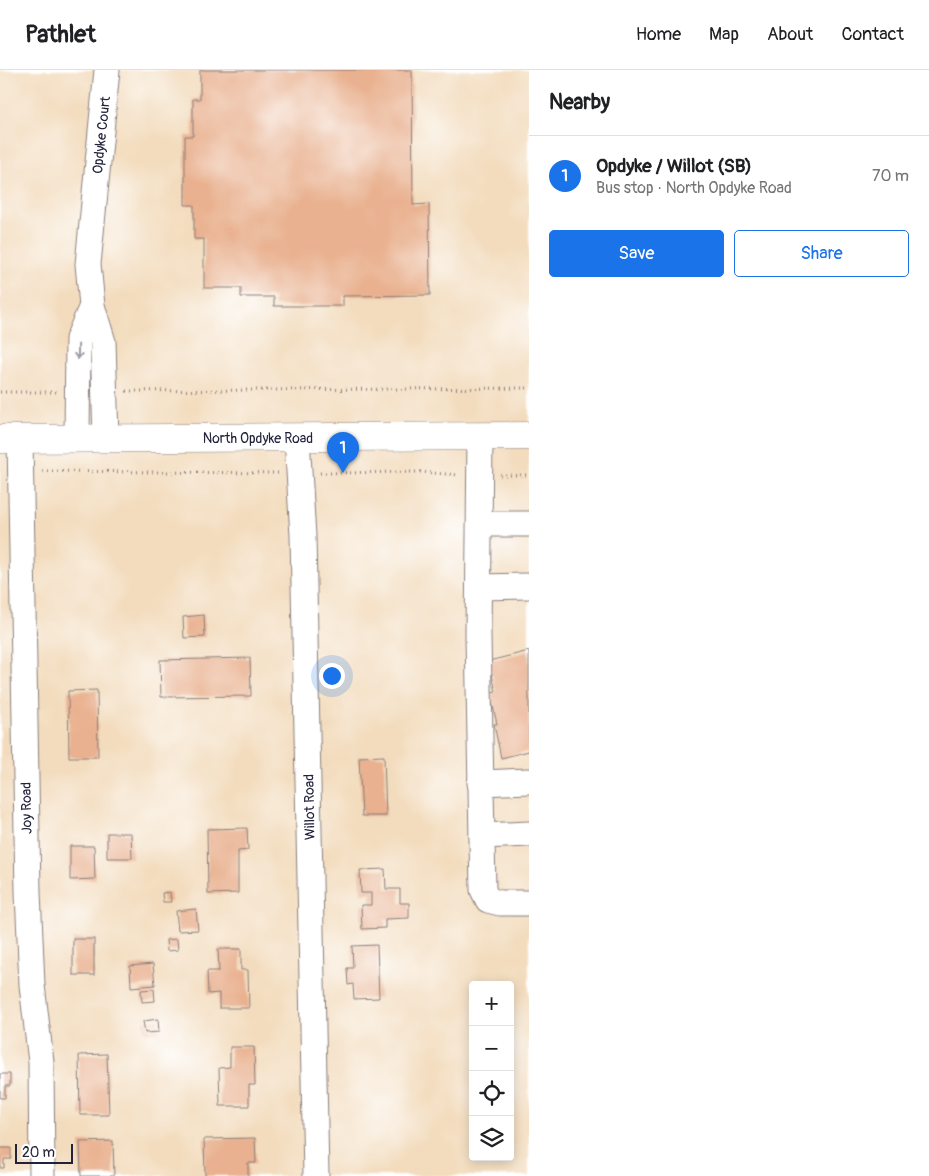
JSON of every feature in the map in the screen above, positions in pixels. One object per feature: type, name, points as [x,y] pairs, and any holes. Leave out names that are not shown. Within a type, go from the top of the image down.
[{"type":"main road","name":"North Opdyke Road","points":[[10,439],[529,436]]},
{"type":"street","name":"Opdyke Court","points":[[92,306],[88,264],[107,70]]},
{"type":"street","points":[[77,438],[78,339],[92,306]]},
{"type":"street","points":[[92,306],[103,342],[106,438]]},
{"type":"street","points":[[480,436],[480,782],[483,890],[488,900],[500,903],[529,902]]},
{"type":"street","name":"Willot Road","points":[[297,438],[303,536],[316,1176]]},
{"type":"street","name":"Joy Road","points":[[10,439],[20,472],[28,892],[32,985],[41,1062],[42,1176]]},
{"type":"street","points":[[480,524],[529,524]]},
{"type":"street","points":[[479,587],[529,586]]},
{"type":"street","points":[[480,782],[529,781]]},
{"type":"street","points":[[482,836],[529,834]]},
{"type":"path","points":[[106,391],[529,388]]},
{"type":"path","points":[[0,392],[78,391]]},
{"type":"path","points":[[20,472],[420,472],[452,476],[529,475]]},
{"type":"building","points":[[200,70],[412,70],[413,205],[429,204],[430,295],[343,296],[343,306],[274,306],[274,297],[241,297],[241,288],[204,288],[204,239],[194,239],[194,205],[185,205],[185,136],[193,136],[193,99],[200,99]]},
{"type":"building","points":[[204,615],[205,637],[184,638],[183,617]]},
{"type":"building","points":[[529,651],[529,751],[501,758],[494,724],[497,724],[490,693],[496,692],[489,661]]},
{"type":"building","points":[[250,658],[251,696],[161,697],[160,660]]},
{"type":"building","points":[[97,690],[98,757],[69,757],[68,691]]},
{"type":"building","points":[[384,756],[386,816],[362,816],[359,757]]},
{"type":"building","points":[[247,828],[248,850],[238,851],[238,893],[208,894],[207,829]]},
{"type":"building","points":[[107,833],[131,833],[132,858],[107,858]]},
{"type":"building","points":[[70,846],[94,846],[95,879],[70,880]]},
{"type":"building","points":[[385,869],[386,889],[400,889],[400,903],[409,903],[409,918],[385,919],[385,928],[362,929],[361,905],[371,905],[371,893],[361,893],[360,870]]},
{"type":"building","points":[[170,892],[171,902],[163,902],[162,893]]},
{"type":"building","points":[[196,909],[198,930],[178,931],[176,911]]},
{"type":"building","points":[[73,939],[94,939],[94,975],[73,975]]},
{"type":"building","points":[[177,939],[178,950],[167,951],[166,940]]},
{"type":"building","points":[[377,945],[379,998],[354,999],[353,984],[348,985],[347,968],[353,968],[352,946]]},
{"type":"building","points":[[218,949],[241,949],[241,970],[248,970],[249,1008],[219,1008],[219,993],[208,994],[207,971],[219,971]]},
{"type":"building","points":[[153,964],[155,985],[131,987],[130,966]]},
{"type":"building","points":[[154,989],[155,1001],[142,1002],[141,990]]},
{"type":"building","points":[[158,1019],[159,1032],[145,1033],[143,1021]]},
{"type":"building","points":[[230,1047],[254,1047],[255,1085],[249,1085],[249,1106],[220,1106],[219,1068],[230,1067]]},
{"type":"building","points":[[107,1054],[109,1115],[80,1115],[79,1055]]},
{"type":"building","points":[[0,1074],[10,1074],[10,1086],[5,1086],[5,1098],[0,1098]]},
{"type":"building","points":[[255,1138],[256,1163],[248,1163],[248,1176],[205,1176],[204,1139]]},
{"type":"building","points":[[113,1141],[114,1176],[81,1176],[80,1142]]},
{"type":"building","points":[[0,1148],[11,1148],[11,1159],[4,1159],[4,1168],[0,1168]]},
{"type":"place","name":"Opdyke / Willot (SB)","points":[[343,473]]}]
